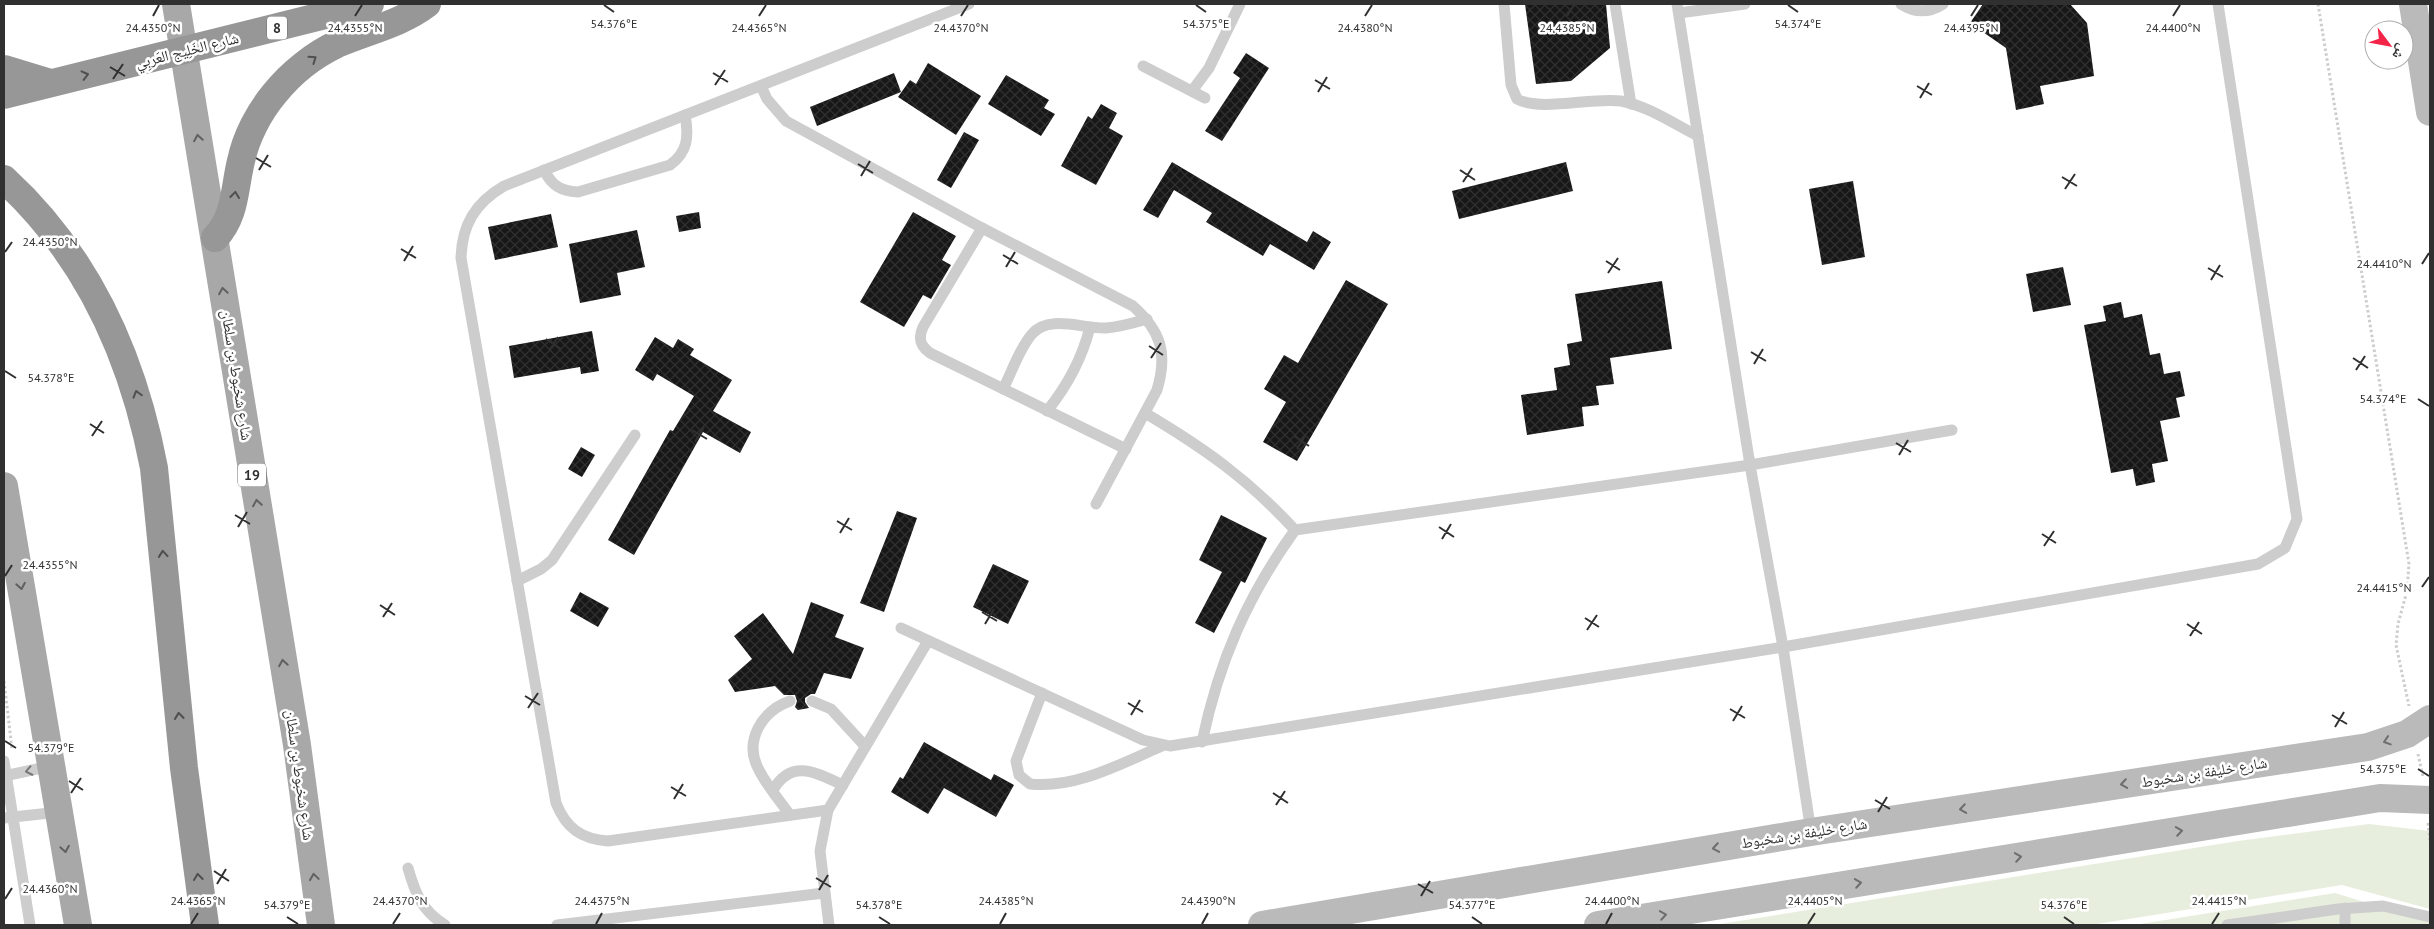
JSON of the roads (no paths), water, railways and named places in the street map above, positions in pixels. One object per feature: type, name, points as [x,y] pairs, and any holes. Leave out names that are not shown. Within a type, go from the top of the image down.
[{"type":"highway","name":"شارع الخَلِيج العَربِي","points":[[4,95],[370,4]]},
{"type":"highway","points":[[215,238],[231,214],[239,168],[248,140],[266,106],[285,82],[323,52],[409,16],[427,4]]},
{"type":"highway","points":[[4,69],[52,83]]},
{"type":"highway","points":[[4,178],[45,222],[72,258],[96,297],[117,338],[133,380],[146,423],[154,468],[184,768],[205,925]]},
{"type":"main road","name":"شارع شخبوط بن سلطان","points":[[176,4],[297,745],[321,925]]},
{"type":"main road","points":[[2413,4],[2430,112]]},
{"type":"main road","points":[[4,486],[9,560],[51,766],[78,925]]},
{"type":"main road","name":"شارع خليفة بن شخبوط","points":[[1262,925],[1812,832],[2368,747],[2408,734],[2422,724]]},
{"type":"main road","points":[[1598,925],[2380,798],[2429,800]]},
{"type":"lane","points":[[828,810],[608,841],[588,838],[570,827],[561,816],[556,803],[517,581],[461,258],[461,240],[466,223],[476,208],[488,195],[504,186],[970,4]]},
{"type":"lane","points":[[1192,91],[1209,68],[1240,4]]},
{"type":"lane","points":[[1504,4],[1511,85],[1518,99],[1532,104],[1604,100],[1631,104],[1698,136]]},
{"type":"lane","points":[[1615,4],[1631,104]]},
{"type":"lane","points":[[1745,4],[1678,9],[1750,464],[1783,647],[1812,832]]},
{"type":"lane","points":[[1901,4],[1916,11],[1926,11],[1943,4]]},
{"type":"lane","points":[[1042,693],[1016,761],[1019,775],[1030,784],[1056,783],[1092,775],[1162,746],[1202,742],[1783,647],[2258,564],[2285,548],[2297,519],[2218,4]]},
{"type":"lane","points":[[1143,66],[1205,98]]},
{"type":"lane","points":[[761,86],[767,99],[786,121],[982,228],[1133,306],[1147,319],[1157,335],[1162,353],[1162,372],[1157,390],[1096,504]]},
{"type":"lane","points":[[544,170],[549,180],[557,188],[567,192],[578,192],[670,165],[678,159],[687,141],[685,115]]},
{"type":"lane","points":[[982,228],[923,328],[920,339],[921,345],[930,353],[1126,449]]},
{"type":"lane","points":[[1003,389],[1033,332],[1050,324],[1090,327],[1119,326],[1147,319]]},
{"type":"lane","points":[[1047,411],[1059,396],[1078,364],[1090,327]]},
{"type":"lane","points":[[1144,413],[1218,459],[1265,498],[1295,530]]},
{"type":"lane","points":[[1202,742],[1216,685],[1235,630],[1272,561],[1295,530],[1750,464],[1952,430]]},
{"type":"lane","points":[[517,581],[541,569],[552,560],[635,435]]},
{"type":"lane","points":[[901,628],[1143,740],[1162,746]]},
{"type":"lane","points":[[828,925],[820,851],[828,810],[928,641]]},
{"type":"lane","points":[[790,701],[770,711],[763,719],[754,739],[755,761],[790,815]]},
{"type":"lane","points":[[812,701],[831,709],[866,746]]},
{"type":"lane","points":[[4,761],[8,817],[30,925]]},
{"type":"lane","points":[[5,776],[51,766]]},
{"type":"lane","points":[[773,790],[785,775],[804,770],[814,772],[842,785]]},
{"type":"lane","points":[[8,817],[59,812]]},
{"type":"lane","points":[[408,868],[415,894],[424,908],[445,925]]},
{"type":"lane","points":[[557,925],[824,893]]},
{"type":"lane","points":[[2227,925],[2345,908],[2383,906],[2430,917]]},
{"type":"lane","points":[[2345,908],[2345,925]]}]
